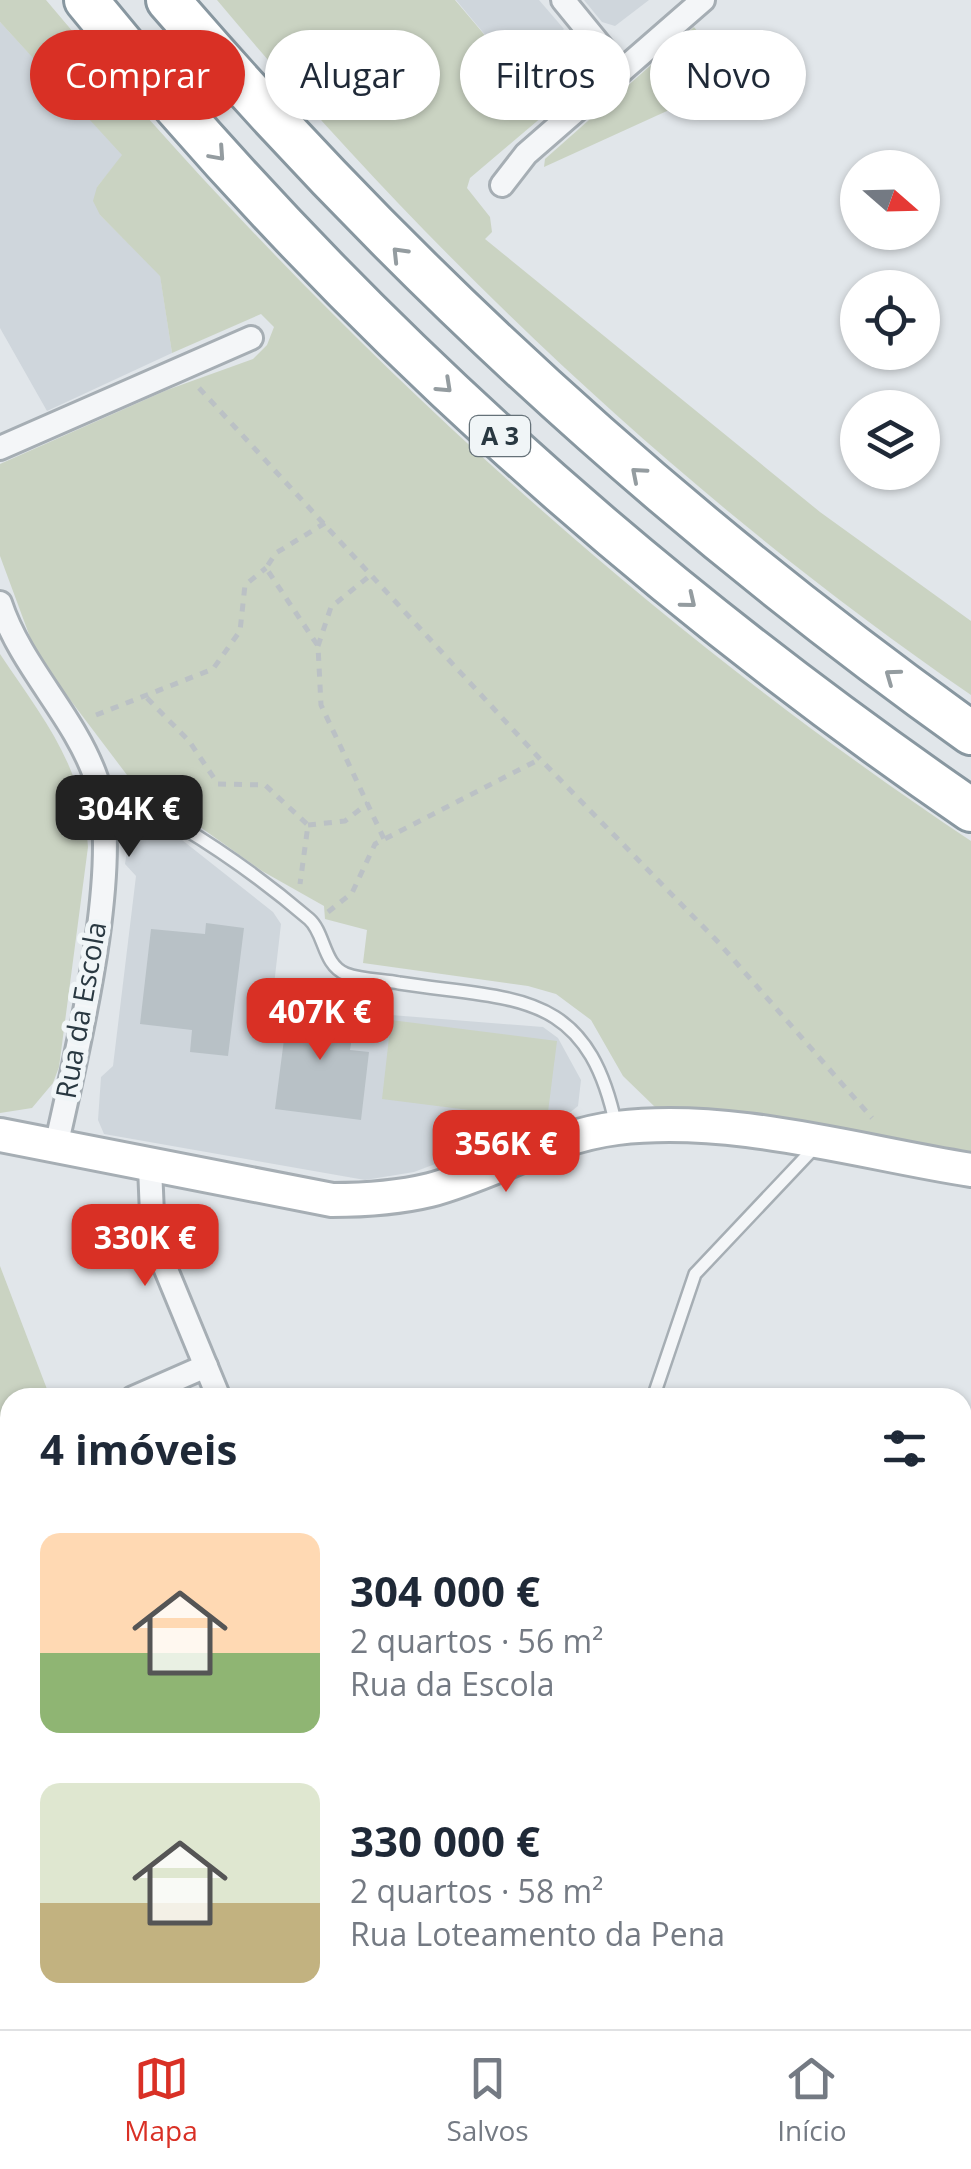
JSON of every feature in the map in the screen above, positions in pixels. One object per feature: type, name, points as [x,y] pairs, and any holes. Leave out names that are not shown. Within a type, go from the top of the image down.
[{"type":"highway","name":"A 3","points":[[86,0],[180,112],[308,250],[492,429],[738,640],[971,810]]},
{"type":"highway","name":"A 3","points":[[168,0],[382,236],[568,413],[778,591],[971,733]]},
{"type":"street","points":[[563,0],[588,30]]},
{"type":"street","points":[[630,63],[704,0]]},
{"type":"street","points":[[502,184],[526,154],[565,120]]},
{"type":"street","points":[[0,448],[250,338]]},
{"type":"street","name":"Rua da Escola","points":[[0,603],[20,648],[70,724],[98,782],[104,848],[98,913],[78,1056],[57,1142]]},
{"type":"street","points":[[0,1135],[57,1142],[150,1167],[332,1200],[382,1200],[434,1189],[565,1140],[616,1128],[671,1126],[818,1144],[971,1170]]},
{"type":"street","points":[[150,1167],[152,1238],[215,1388]]},
{"type":"street","points":[[156,1388],[206,1366]]},
{"type":"lane","points":[[98,782],[171,818],[313,922],[325,952],[344,974],[512,1000],[547,1009],[566,1021],[583,1038],[608,1091],[616,1128]]},
{"type":"lane","points":[[655,1388],[695,1274],[818,1144]]},
{"type":"path","points":[[171,371],[206,392],[540,759],[719,943],[908,1160]]},
{"type":"path","points":[[70,724],[147,698],[213,669],[240,631],[245,585],[266,568],[276,553],[324,522]]},
{"type":"path","points":[[266,568],[318,646]]},
{"type":"path","points":[[372,574],[332,607],[318,646],[321,706],[384,839]]},
{"type":"path","points":[[147,698],[188,741],[218,784],[265,785],[308,825],[346,822],[368,804]]},
{"type":"path","points":[[313,922],[352,894],[375,844],[540,759]]},
{"type":"path","points":[[297,910],[308,825]]},
{"type":"shaded area","points":[[456,0],[539,0],[564,29],[563,30],[481,30]]},
{"type":"shaded area","points":[[584,0],[649,0],[615,26],[602,22]]},
{"type":"shaded area","points":[[0,22],[30,54],[30,120],[91,120],[123,155],[97,187],[100,215],[160,275],[172,353],[47,411],[0,328]]},
{"type":"shaded area","points":[[132,817],[158,821],[273,912],[281,924],[274,985],[392,998],[391,1015],[543,1027],[558,1038],[581,1080],[578,1106],[568,1114],[414,1172],[365,1180],[104,1134],[98,1120],[101,1077],[113,1066],[136,876],[125,864]]},
{"type":"green space","points":[[0,0],[46,0],[72,30],[30,30],[30,55],[0,22]]},
{"type":"green space","points":[[217,0],[455,0],[480,30],[460,30],[460,120],[538,120],[470,178],[467,188],[490,217],[492,232],[485,239],[820,512],[971,621],[971,695],[867,620],[666,459],[477,284],[322,120],[440,120],[440,30],[265,30],[265,55]]},
{"type":"green space","points":[[650,66],[650,119],[544,167],[545,159],[589,120],[630,120],[630,84]]},
{"type":"green space","points":[[90,120],[150,120],[365,346],[596,557],[717,657],[971,841],[971,1154],[754,1116],[656,1108],[623,1076],[591,1020],[556,994],[528,986],[363,963],[367,930],[325,919],[324,906],[262,871],[127,775],[37,656],[0,556],[0,464],[167,390],[253,359],[267,345],[274,327],[261,314],[172,353],[160,276],[100,215],[93,201],[97,187],[122,155]]},
{"type":"green space","points":[[0,654],[46,722],[70,767],[85,818],[88,847],[59,1067],[53,1083],[32,1108],[0,1113]]},
{"type":"green space","points":[[391,1020],[557,1041],[547,1120],[382,1099]]},
{"type":"green space","points":[[0,1266],[47,1388],[0,1388]]},
{"type":"building","points":[[206,923],[244,928],[228,1056],[190,1052],[192,1030],[140,1024],[151,929],[205,934]]},
{"type":"building","points":[[290,993],[324,997],[322,1013],[355,1017],[350,1050],[369,1052],[361,1120],[275,1109]]}]
